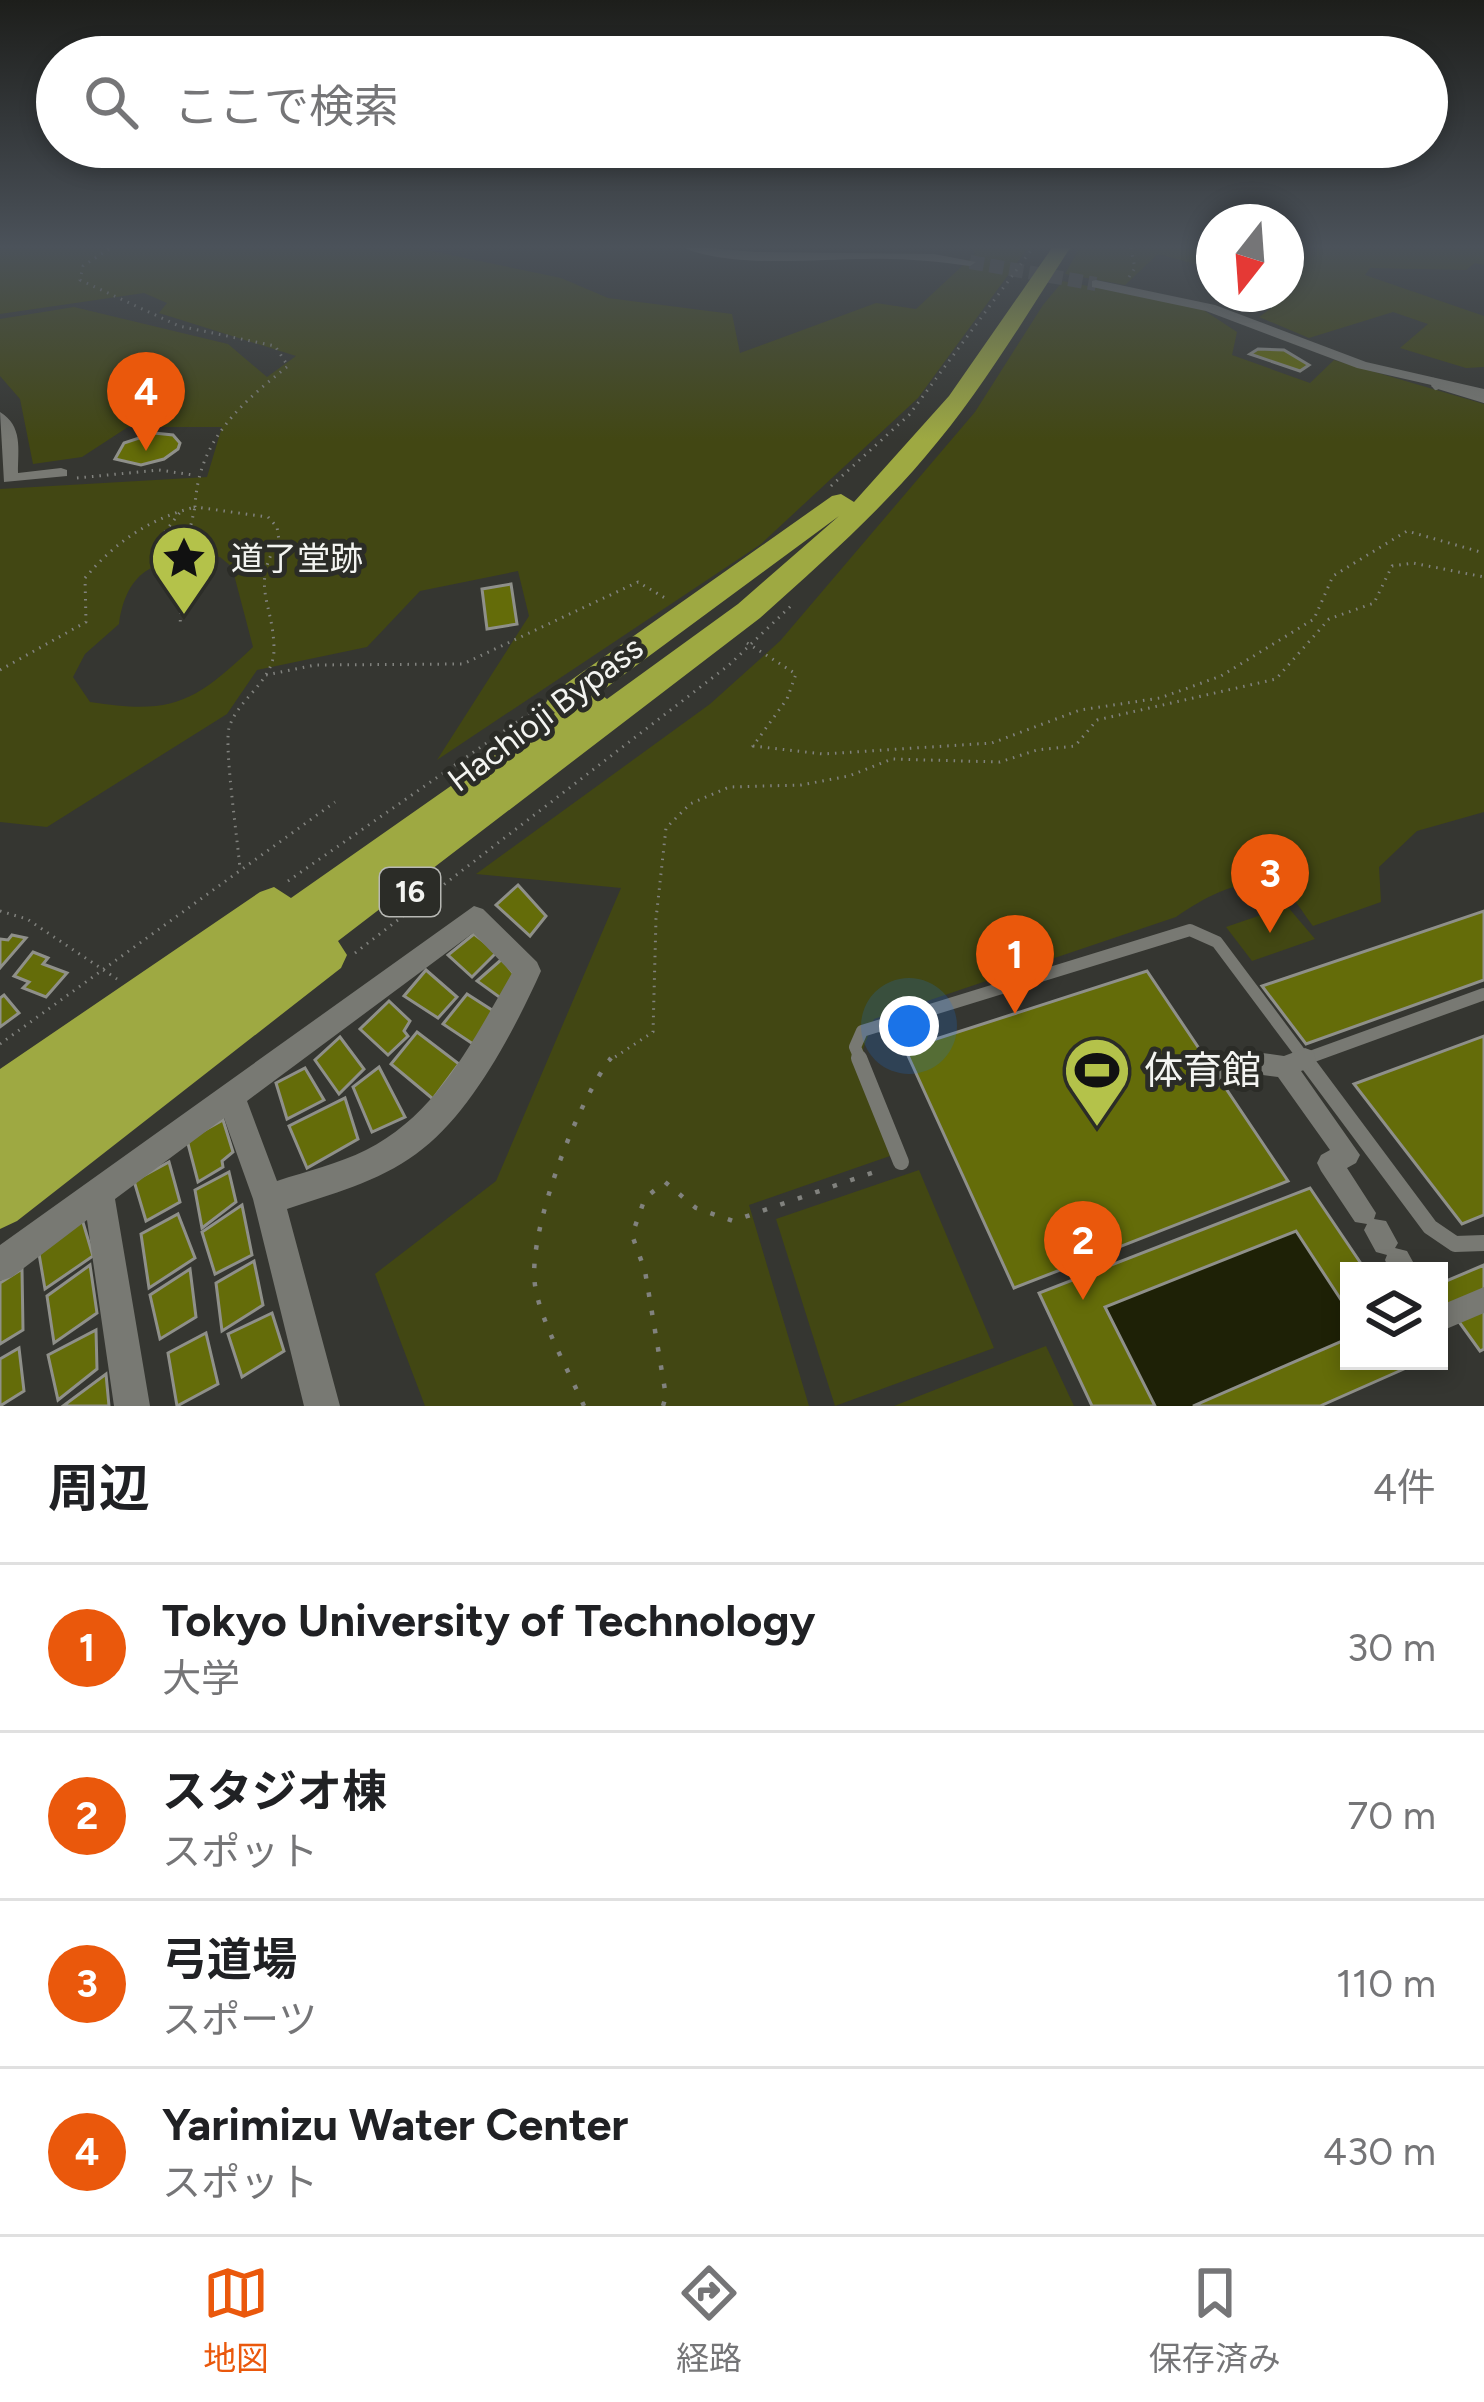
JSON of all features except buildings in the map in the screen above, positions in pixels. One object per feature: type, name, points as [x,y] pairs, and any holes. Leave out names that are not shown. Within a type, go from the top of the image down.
[{"type":"highway","name":"Hachioji Bypass","points":[[0,1129],[638,670],[756,578],[841,502],[939,396],[999,311]]},
{"type":"highway","name":"Hachioji Bypass","points":[[0,1169],[675,670],[804,562],[875,496],[937,427],[1017,311]]},
{"type":"highway","name":"16","points":[[0,1096],[841,502]]},
{"type":"highway","name":"16","points":[[0,1204],[677,691],[761,613],[804,562]]},
{"type":"street","points":[[1217,311],[1351,361],[1484,396]]},
{"type":"street","points":[[0,417],[10,429],[10,479],[61,473]]},
{"type":"street","points":[[0,1265],[474,916],[528,971],[450,1101],[417,1134],[383,1158],[269,1199]]},
{"type":"street","points":[[1218,1076],[1255,1063],[1294,1063],[1348,1155],[1329,1163],[1386,1244]]},
{"type":"street","points":[[231,1098],[269,1199],[322,1406]]},
{"type":"street","points":[[99,1195],[132,1406]]},
{"type":"street","points":[[1448,1315],[1484,1300]]},
{"type":"lane","points":[[902,1162],[855,1047],[862,1031],[1190,930],[1217,942],[1294,1063],[1430,1227],[1448,1242],[1464,1247],[1484,1243]]},
{"type":"lane","points":[[1294,1063],[1484,994]]},
{"type":"path","points":[[138,311],[179,326],[275,346],[288,366],[230,411],[194,475],[195,507],[185,551],[180,625]]},
{"type":"path","points":[[61,473],[69,479],[159,470],[194,475]]},
{"type":"path","points":[[0,670],[86,622],[85,578],[106,550],[128,534],[195,507],[268,517],[278,527],[279,540],[266,561],[262,596],[275,650],[266,675],[230,728],[240,869]]},
{"type":"path","points":[[158,573],[152,558],[154,545],[164,526],[182,510]]},
{"type":"path","points":[[787,666],[796,674],[787,699],[753,746],[823,754],[992,743],[1080,710],[1160,698],[1221,676],[1314,619],[1333,576],[1406,531],[1484,553]]},
{"type":"path","points":[[584,1406],[535,1289],[532,1245],[591,1084],[614,1054],[653,1032],[656,919],[666,828],[690,804],[729,787],[801,785],[849,776],[892,759],[1000,762],[1037,750],[1075,746],[1097,721],[1276,680],[1329,619],[1374,603],[1392,566],[1412,563],[1484,577]]},
{"type":"path","points":[[266,675],[325,662],[463,664],[638,582],[643,586]]},
{"type":"path","points":[[0,1044],[335,802]]},
{"type":"path","points":[[0,911],[28,919],[110,975]]},
{"type":"path","points":[[663,1406],[646,1271],[632,1235],[645,1198],[665,1183],[696,1208],[733,1221],[902,1162]]},
{"type":"green space","points":[[89,311],[228,344],[267,377],[296,356],[159,313],[706,311],[732,314],[740,353],[855,311],[982,311],[918,398],[761,544],[437,760],[529,616],[518,571],[420,591],[367,647],[257,670],[227,714],[47,827],[0,822],[0,489],[207,477],[222,427],[128,427],[82,457],[33,464],[20,399],[0,376],[0,319]],"holes":[[[220,557],[232,567],[253,647],[197,692],[162,705],[90,702],[73,677],[85,654],[119,624],[124,603],[140,576],[182,559]]]},
{"type":"green space","points":[[1039,311],[1207,312],[1237,332],[1232,355],[1310,383],[1334,360],[1484,404],[1484,812],[1417,831],[1379,867],[1381,902],[1313,926],[1282,889],[1269,884],[1241,885],[1176,917],[874,1019],[863,1049],[890,1156],[749,1205],[809,1406],[425,1406],[375,1274],[496,1181],[621,888],[476,874],[710,704],[780,641],[975,412]]},
{"type":"green space","points":[[1304,311],[1468,311],[1484,316],[1484,367],[1466,368],[1400,348],[1428,324],[1393,312],[1309,338],[1259,317],[1266,312]]},
{"type":"green space","points":[[1287,906],[1315,939],[1252,961],[1226,927]]},
{"type":"green space","points":[[919,1170],[994,1348],[835,1406],[776,1219]]},
{"type":"green space","points":[[1046,1346],[1074,1406],[894,1406]]},
{"type":"shaded area","points":[[1296,1231],[1340,1298],[1340,1342],[1193,1406],[1155,1406],[1105,1307]]},
{"type":"place","name":"Yarimizu Water Center","points":[[146,451]]},
{"type":"place","name":"道了堂跡","points":[[184,617]]},
{"type":"place","name":"弓道場","points":[[1270,933]]},
{"type":"place","name":"Tokyo University of Technology","points":[[1015,1014]]},
{"type":"place","name":"体育館","points":[[1097,1129]]},
{"type":"place","name":"スタジオ棟","points":[[1083,1300]]}]
